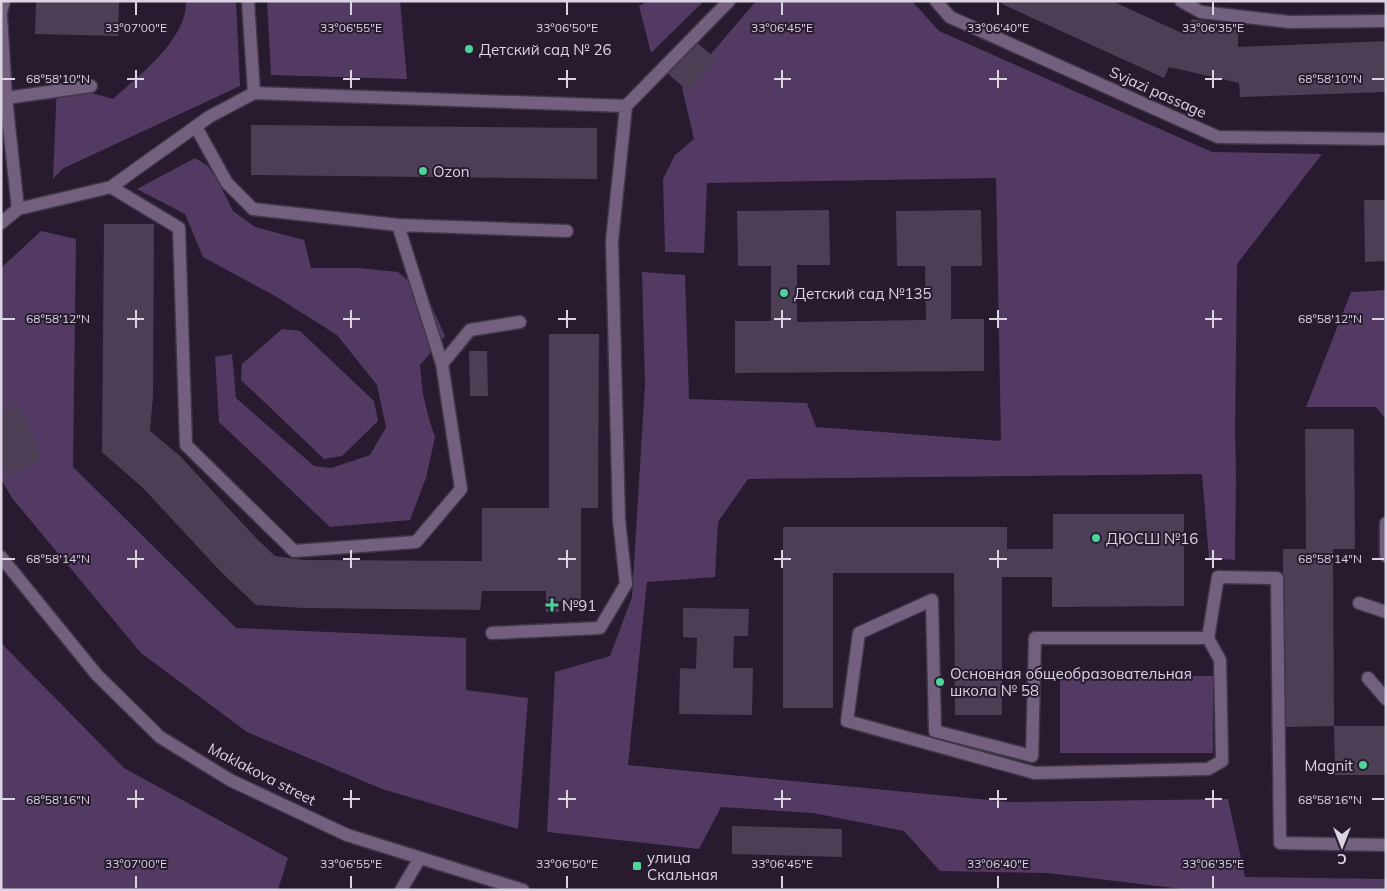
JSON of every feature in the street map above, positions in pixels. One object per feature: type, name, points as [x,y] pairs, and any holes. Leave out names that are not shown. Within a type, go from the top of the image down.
[{"type":"street","points":[[4,1],[1,14],[6,98],[18,209]]},
{"type":"street","points":[[248,1],[254,93]]},
{"type":"street","points":[[492,633],[600,628],[626,584],[619,520],[612,241],[626,106],[728,1]]},
{"type":"street","name":"Svjazi passage","points":[[936,1],[950,17],[1218,137],[1386,139]]},
{"type":"street","points":[[1180,1],[1201,12],[1290,22],[1386,21]]},
{"type":"street","points":[[6,98],[91,86]]},
{"type":"street","points":[[1,223],[18,209],[111,187],[209,117],[254,93],[626,106]]},
{"type":"street","points":[[196,127],[227,183],[253,209],[398,225],[567,231]]},
{"type":"street","points":[[111,187],[179,228],[186,445],[294,551],[416,542],[461,489],[442,364],[398,225]]},
{"type":"street","points":[[442,364],[470,330],[520,322]]},
{"type":"street","points":[[1386,523],[1386,556]]},
{"type":"street","name":"Maklakova street","points":[[1,558],[97,675],[160,737],[230,780],[347,835],[523,890]]},
{"type":"street","points":[[1208,638],[1035,638],[1032,756],[935,731],[932,600],[859,633],[847,721],[1035,773],[1208,769],[1222,761],[1220,660],[1208,638],[1218,577],[1277,578],[1280,843],[1386,845]]},
{"type":"street","points":[[1359,603],[1386,612]]},
{"type":"street","points":[[1368,678],[1386,699]]},
{"type":"street","points":[[401,890],[420,858]]},
{"type":"shaded area","points":[[186,1],[236,1],[240,86],[62,169],[53,179],[57,83],[113,99],[148,68],[170,43],[179,29]]},
{"type":"shaded area","points":[[267,1],[400,1],[407,79],[271,75]]},
{"type":"shaded area","points":[[648,1],[704,1],[651,53],[639,6]]},
{"type":"shaded area","points":[[756,1],[912,1],[939,31],[1212,152],[1322,154],[1237,264],[1235,560],[1209,558],[1202,474],[748,479],[718,522],[715,577],[647,582],[628,765],[1010,802],[1228,799],[1245,877],[1386,879],[1386,890],[1191,890],[1048,873],[940,871],[904,831],[813,813],[721,807],[699,849],[547,832],[555,672],[610,656],[632,597],[645,384],[642,272],[685,275],[689,399],[807,403],[816,427],[1001,441],[996,178],[707,183],[704,253],[665,252],[663,179],[675,155],[694,139],[682,88]]},
{"type":"shaded area","points":[[195,158],[208,166],[233,211],[255,227],[304,240],[311,268],[359,268],[398,272],[427,296],[445,336],[420,365],[423,394],[435,437],[426,478],[410,520],[330,527],[219,422],[215,357],[232,354],[236,398],[314,466],[331,468],[370,455],[386,427],[377,385],[337,335],[275,296],[203,257],[185,214],[137,189]]},
{"type":"shaded area","points":[[41,231],[76,239],[73,467],[236,628],[466,638],[466,690],[528,698],[518,829],[382,789],[247,732],[141,653],[12,498],[1,479],[1,268]]},
{"type":"shaded area","points":[[1386,290],[1386,419],[1376,407],[1306,407],[1351,292]]},
{"type":"shaded area","points":[[282,329],[300,331],[374,401],[378,421],[342,456],[324,459],[241,380],[242,364]]},
{"type":"shaded area","points":[[1,641],[124,768],[288,858],[278,890],[1,890]]},
{"type":"shaded area","points":[[1060,676],[1213,676],[1213,753],[1060,753]]},
{"type":"building","points":[[36,1],[119,1],[118,36],[35,34]]},
{"type":"building","points":[[1003,1],[1112,1],[1184,34],[1192,19],[1238,28],[1238,47],[1386,41],[1386,92],[1240,97],[1239,83],[1169,67],[1164,78],[1002,4]]},
{"type":"building","points":[[694,40],[716,59],[688,91],[666,72]]},
{"type":"building","points":[[251,125],[597,128],[597,179],[251,175]]},
{"type":"building","points":[[1364,200],[1386,200],[1386,261],[1365,262]]},
{"type":"building","name":"Детский сад №135","points":[[829,210],[830,265],[797,265],[797,322],[926,320],[925,266],[897,266],[896,211],[981,210],[982,266],[951,266],[951,319],[984,319],[984,371],[735,373],[735,321],[771,321],[771,266],[738,266],[737,211]]},
{"type":"building","points":[[104,224],[154,224],[153,396],[150,431],[180,456],[275,556],[304,560],[482,561],[482,508],[549,508],[549,334],[599,334],[598,508],[581,508],[581,601],[559,601],[559,612],[546,612],[546,591],[482,591],[480,610],[303,608],[256,605],[221,572],[144,489],[102,452]]},
{"type":"building","points":[[469,351],[487,351],[488,396],[470,396]]},
{"type":"building","points":[[17,404],[42,459],[6,476],[1,465],[1,411]]},
{"type":"building","points":[[1305,429],[1354,429],[1355,549],[1333,549],[1334,726],[1284,727],[1283,549],[1306,549]]},
{"type":"building","points":[[1053,514],[1184,514],[1184,606],[1052,607],[1052,577],[1002,577],[1002,715],[955,715],[954,573],[833,573],[833,708],[783,708],[783,527],[1007,527],[1007,549],[1053,549]]},
{"type":"building","points":[[683,608],[749,609],[748,636],[734,636],[733,668],[753,668],[752,715],[679,714],[680,668],[696,669],[697,638],[683,637]]},
{"type":"building","points":[[1334,726],[1386,726],[1386,775],[1335,775]]},
{"type":"building","points":[[732,826],[842,829],[842,857],[732,854]]},
{"type":"place","name":"Детский сад № 26","points":[[469,49]]},
{"type":"place","name":"Ozon","points":[[423,171]]},
{"type":"place","name":"Детский сад №135","points":[[784,293]]},
{"type":"place","name":"ДЮСШ №16","points":[[1096,538]]},
{"type":"place","name":"№91","points":[[552,605]]},
{"type":"place","name":"Основная общеобразовательная школа № 58","points":[[940,682]]},
{"type":"place","name":"Magnit","points":[[1363,765]]},
{"type":"place","name":"улица Скальная","points":[[637,866]]}]
